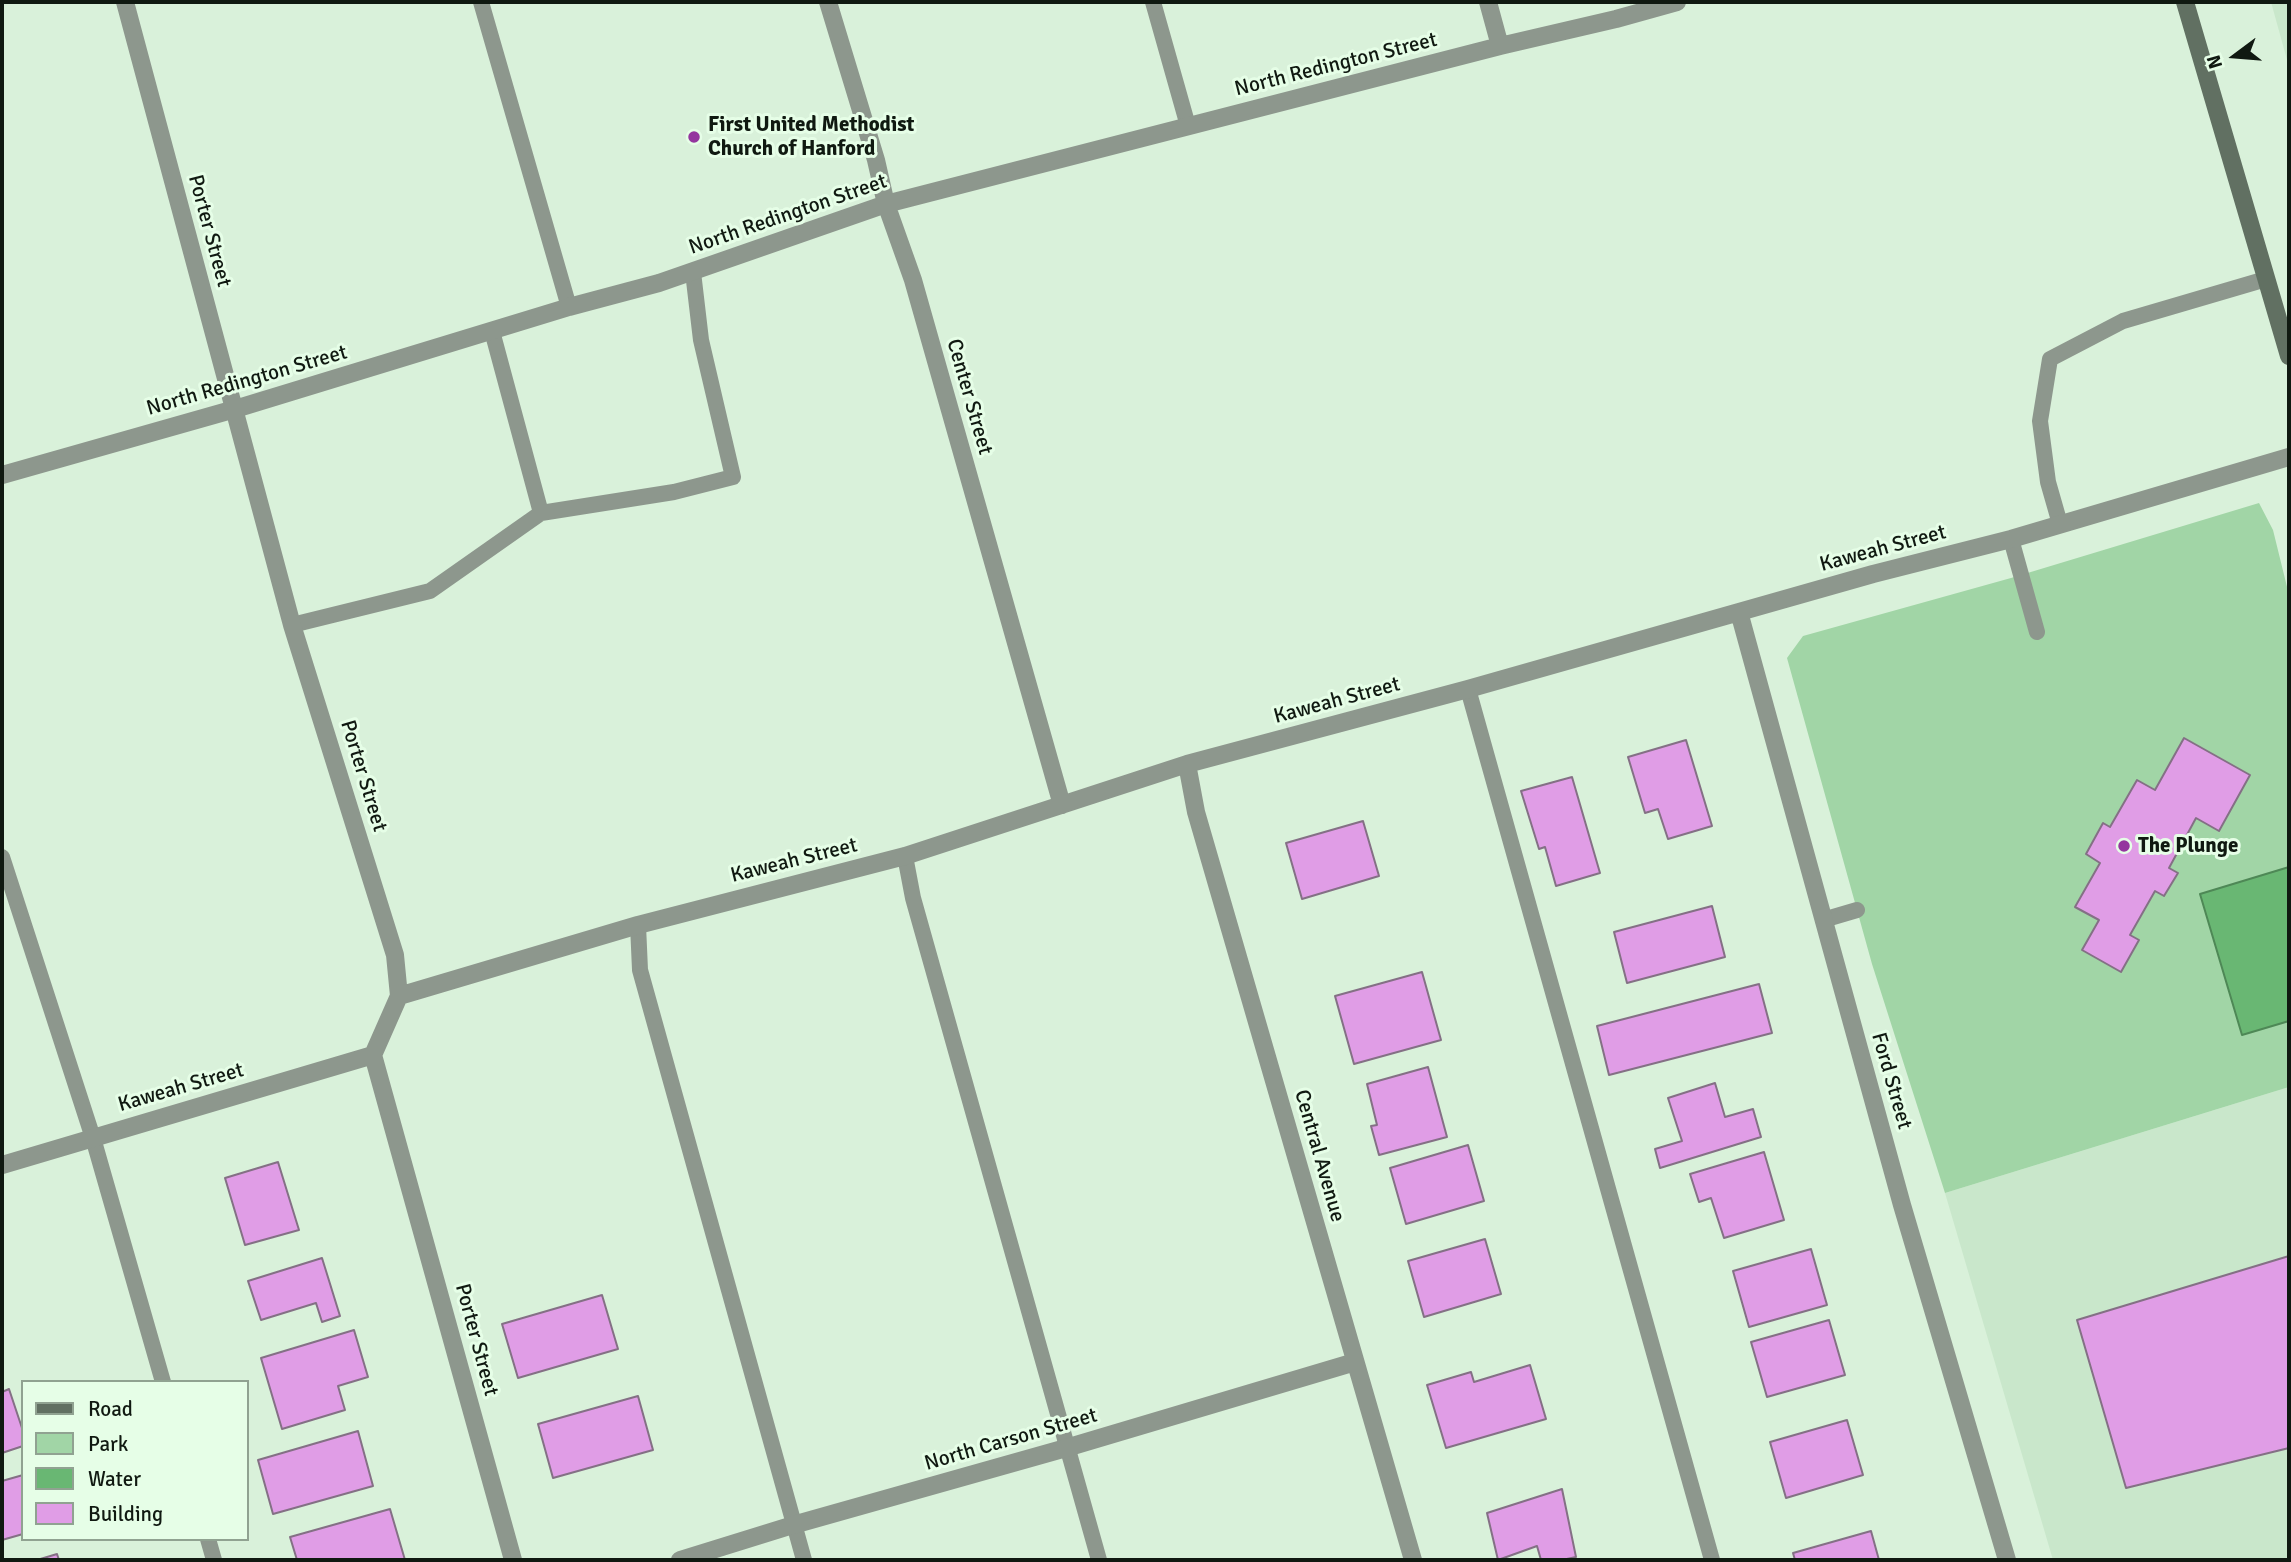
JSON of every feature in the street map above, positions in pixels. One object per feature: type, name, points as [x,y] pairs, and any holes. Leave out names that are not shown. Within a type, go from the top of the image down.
[{"type":"main road","points":[[2185,2],[2289,356]]},
{"type":"street","name":"Porter Street","points":[[125,2],[292,625],[395,955],[398,996],[373,1055],[513,1560]]},
{"type":"street","name":"Center Street","points":[[828,2],[887,204],[913,280],[1062,805]]},
{"type":"street","points":[[1488,2],[1500,46]]},
{"type":"street","name":"North Redington Street","points":[[2,475],[235,409],[693,272],[887,204],[1677,2]]},
{"type":"street","name":"Kaweah Street","points":[[398,996],[638,925],[905,856],[1186,764],[1468,689],[2011,538],[2289,457]]},
{"type":"street","name":"Ford Street","points":[[1739,612],[1902,1205],[2007,1560]]},
{"type":"street","name":"Central Avenue","points":[[1186,764],[1196,813],[1413,1560]]},
{"type":"street","name":"Kaweah Street","points":[[2,1165],[373,1055]]},
{"type":"street","name":"North Carson Street","points":[[680,1560],[1355,1362]]},
{"type":"lane","points":[[481,2],[569,307]]},
{"type":"lane","points":[[1153,2],[1188,127]]},
{"type":"lane","points":[[292,625],[430,591],[541,513],[674,492],[733,477],[701,340],[693,272]]},
{"type":"lane","points":[[2060,524],[2048,482],[2040,421],[2050,359],[2123,321],[2266,279]]},
{"type":"lane","points":[[492,331],[541,513]]},
{"type":"lane","points":[[2011,538],[2037,632]]},
{"type":"lane","points":[[1468,689],[1712,1560]]},
{"type":"lane","points":[[905,856],[913,898],[1099,1560]]},
{"type":"lane","points":[[2,857],[93,1138],[162,1380]]},
{"type":"lane","points":[[1823,919],[1857,910]]},
{"type":"lane","points":[[638,925],[640,970],[804,1560]]},
{"type":"lane","points":[[209,1541],[214,1560]]},
{"type":"shaded area","points":[[2271,2],[2289,2],[2289,67]]},
{"type":"shaded area","points":[[2289,1087],[2289,1560],[2053,1560],[1945,1193]]},
{"type":"green space","points":[[2259,503],[2273,530],[2289,595],[2289,1087],[1945,1193],[1872,964],[1787,658],[1803,636],[2011,578]]},
{"type":"water","points":[[2289,867],[2289,1021],[2242,1035],[2200,894]]},
{"type":"building","points":[[2184,738],[2250,775],[2219,831],[2196,818],[2169,868],[2178,873],[2164,896],[2155,891],[2130,935],[2139,940],[2121,972],[2082,950],[2099,920],[2075,907],[2100,863],[2086,854],[2103,823],[2110,827],[2137,780],[2155,790]]},
{"type":"building","points":[[1686,740],[1712,826],[1668,839],[1658,809],[1645,813],[1628,757]]},
{"type":"building","points":[[1572,777],[1600,873],[1556,886],[1545,847],[1539,849],[1521,791]]},
{"type":"building","points":[[1363,821],[1379,876],[1302,899],[1286,843]]},
{"type":"building","points":[[1712,906],[1725,957],[1627,983],[1614,932]]},
{"type":"building","points":[[1422,972],[1441,1040],[1354,1064],[1335,996]]},
{"type":"building","points":[[1759,984],[1772,1033],[1609,1075],[1597,1026]]},
{"type":"building","points":[[1428,1067],[1447,1137],[1379,1155],[1371,1126],[1377,1125],[1367,1084]]},
{"type":"building","points":[[1715,1083],[1725,1117],[1753,1109],[1761,1137],[1660,1168],[1655,1149],[1682,1141],[1668,1098]]},
{"type":"building","points":[[1468,1145],[1484,1201],[1406,1224],[1390,1168]]},
{"type":"building","points":[[1764,1152],[1784,1220],[1724,1238],[1711,1198],[1699,1202],[1690,1174]]},
{"type":"building","points":[[278,1162],[299,1230],[245,1245],[225,1178]]},
{"type":"building","points":[[1485,1239],[1501,1294],[1424,1317],[1408,1261]]},
{"type":"building","points":[[1811,1249],[1827,1305],[1749,1327],[1733,1271]]},
{"type":"building","points":[[2289,1256],[2289,1448],[2126,1488],[2077,1320]]},
{"type":"building","points":[[322,1258],[340,1316],[322,1322],[316,1303],[261,1320],[248,1281]]},
{"type":"building","points":[[602,1295],[618,1349],[518,1378],[502,1324]]},
{"type":"building","points":[[1829,1320],[1845,1375],[1767,1397],[1751,1342]]},
{"type":"building","points":[[354,1330],[368,1377],[338,1386],[345,1410],[282,1429],[261,1358]]},
{"type":"building","points":[[1530,1365],[1546,1419],[1446,1448],[1427,1385],[1471,1372],[1474,1382]]},
{"type":"building","points":[[9,1389],[21,1425],[21,1447],[2,1453],[2,1392]]},
{"type":"building","points":[[638,1396],[653,1450],[553,1478],[538,1424]]},
{"type":"building","points":[[1847,1420],[1863,1475],[1786,1498],[1770,1442]]},
{"type":"building","points":[[358,1431],[373,1486],[273,1514],[258,1460]]},
{"type":"building","points":[[21,1476],[21,1535],[2,1540],[2,1481]]},
{"type":"building","points":[[1562,1489],[1576,1557],[1541,1560],[1537,1546],[1498,1560],[1487,1513]]},
{"type":"building","points":[[390,1509],[405,1560],[297,1560],[290,1537]]},
{"type":"building","points":[[1871,1531],[1879,1560],[1795,1560],[1793,1553]]},
{"type":"building","points":[[57,1554],[59,1560],[37,1560]]},
{"type":"place","name":"First United Methodist Church of Hanford","points":[[694,137]]},
{"type":"place","name":"The Plunge","points":[[2124,846]]}]
